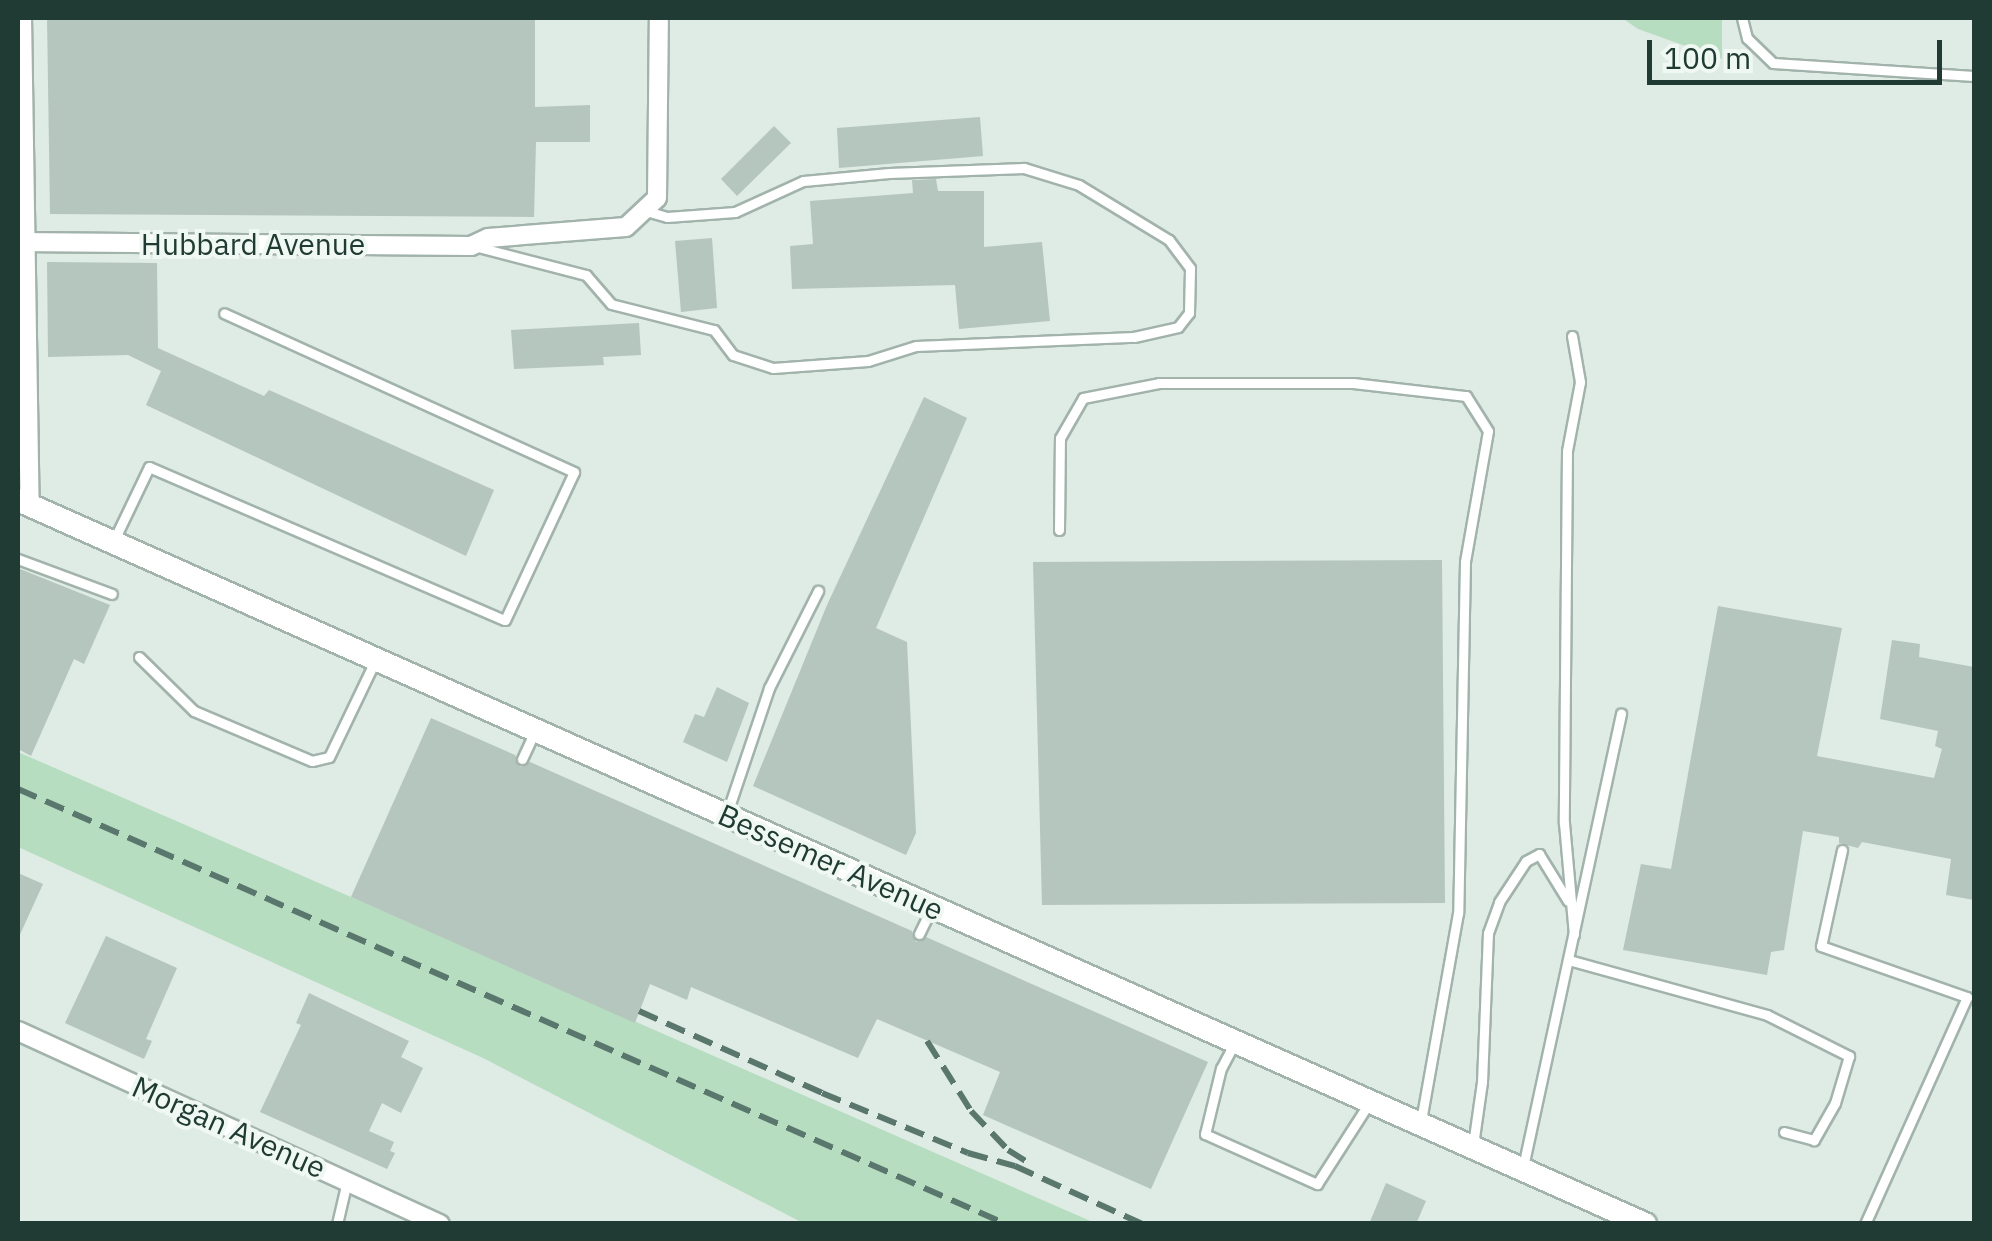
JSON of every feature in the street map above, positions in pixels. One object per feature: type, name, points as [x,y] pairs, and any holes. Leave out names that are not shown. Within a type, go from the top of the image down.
[{"type":"street","points":[[22,18],[24,503]]},
{"type":"street","points":[[644,210],[656,198],[659,18]]},
{"type":"street","name":"Hubbard Avenue","points":[[21,242],[479,242],[626,227],[644,210]]},
{"type":"street","name":"Bessemer Avenue","points":[[24,503],[1645,1224]]},
{"type":"street","name":"Morgan Avenue","points":[[18,1031],[440,1224]]},
{"type":"lane","points":[[1742,18],[1746,38],[1772,63],[1974,76]]},
{"type":"lane","points":[[479,242],[586,275],[611,304],[714,330],[734,355],[773,368],[868,361],[916,346],[1134,337],[1178,327],[1189,313],[1190,268],[1169,240],[1080,185],[1024,168],[889,172],[803,182],[763,196],[735,212],[667,217],[644,210]]},
{"type":"lane","points":[[113,543],[149,466],[505,620],[574,472],[224,313]]},
{"type":"lane","points":[[1572,336],[1580,382],[1567,451],[1564,823],[1574,935]]},
{"type":"lane","points":[[1060,530],[1060,438],[1067,418],[1083,398],[1159,383],[1353,383],[1466,396],[1488,431],[1464,562],[1458,913],[1420,1124]]},
{"type":"lane","points":[[18,558],[112,594]]},
{"type":"lane","points":[[726,816],[768,688],[818,591]]},
{"type":"lane","points":[[139,657],[194,711],[312,761],[329,757],[376,660]]},
{"type":"lane","points":[[1523,1169],[1621,714]]},
{"type":"lane","points":[[522,759],[535,730]]},
{"type":"lane","points":[[1842,850],[1821,946],[1971,994],[1865,1224]]},
{"type":"lane","points":[[1473,1147],[1482,1082],[1488,933],[1499,902],[1526,861],[1539,854],[1571,907]]},
{"type":"lane","points":[[919,934],[932,906]]},
{"type":"lane","points":[[1569,960],[1767,1015],[1849,1056],[1835,1103],[1814,1140],[1784,1132]]},
{"type":"lane","points":[[1235,1041],[1222,1068],[1205,1134],[1317,1184],[1370,1101]]},
{"type":"lane","points":[[336,1224],[346,1181]]},
{"type":"green space","points":[[1622,18],[1722,18],[1722,59],[1638,29]]},
{"type":"green space","points":[[18,752],[1095,1223],[803,1223],[483,1058],[18,847]]},
{"type":"building","points":[[47,18],[535,18],[535,107],[590,105],[590,142],[536,142],[534,217],[50,214]]},
{"type":"building","points":[[980,117],[983,156],[839,168],[837,128]]},
{"type":"building","points":[[774,126],[791,143],[737,196],[721,179]]},
{"type":"building","points":[[936,179],[938,191],[984,191],[984,247],[1042,242],[1050,321],[959,329],[955,285],[792,289],[790,246],[813,244],[810,201],[913,193],[912,180]]},
{"type":"building","points":[[712,238],[717,308],[681,312],[675,241]]},
{"type":"building","points":[[47,262],[157,263],[158,348],[264,396],[269,390],[494,490],[466,556],[146,405],[161,371],[128,355],[48,357]]},
{"type":"building","points":[[639,323],[641,355],[603,357],[604,365],[514,369],[511,330]]},
{"type":"building","points":[[924,397],[967,418],[876,628],[907,642],[916,833],[906,855],[753,786],[827,605]]},
{"type":"building","points":[[1442,560],[1445,903],[1042,905],[1033,562]]},
{"type":"building","points":[[20,569],[110,605],[84,664],[74,659],[31,756],[18,749]]},
{"type":"building","points":[[1718,606],[1842,628],[1817,756],[1934,778],[1942,749],[1935,746],[1938,731],[1880,719],[1892,640],[1920,644],[1919,657],[1974,667],[1974,900],[1946,895],[1951,859],[1862,842],[1858,848],[1839,843],[1839,837],[1803,831],[1784,950],[1771,952],[1767,975],[1623,950],[1641,864],[1671,869]]},
{"type":"building","points":[[717,687],[749,703],[727,762],[683,742],[695,714],[704,717]]},
{"type":"building","points":[[431,718],[515,755],[520,767],[530,762],[912,931],[916,942],[926,937],[1208,1062],[1151,1189],[983,1115],[1000,1072],[877,1019],[858,1058],[691,987],[687,1000],[650,984],[635,1023],[351,897]]},
{"type":"building","points":[[18,873],[43,884],[18,939]]},
{"type":"building","points":[[106,936],[177,968],[146,1039],[152,1041],[144,1059],[65,1023]]},
{"type":"building","points":[[309,993],[409,1041],[401,1057],[423,1068],[401,1113],[382,1103],[369,1131],[394,1142],[390,1151],[395,1153],[387,1169],[260,1112],[301,1025],[296,1023]]},
{"type":"building","points":[[1386,1183],[1426,1201],[1416,1224],[1369,1224]]},
{"type":"railway","points":[[18,789],[1006,1224]]},
{"type":"railway","points":[[639,1011],[822,1093],[968,1153],[1015,1166],[1142,1224]]},
{"type":"railway","points":[[927,1041],[971,1111],[1008,1150],[1030,1164]]}]
